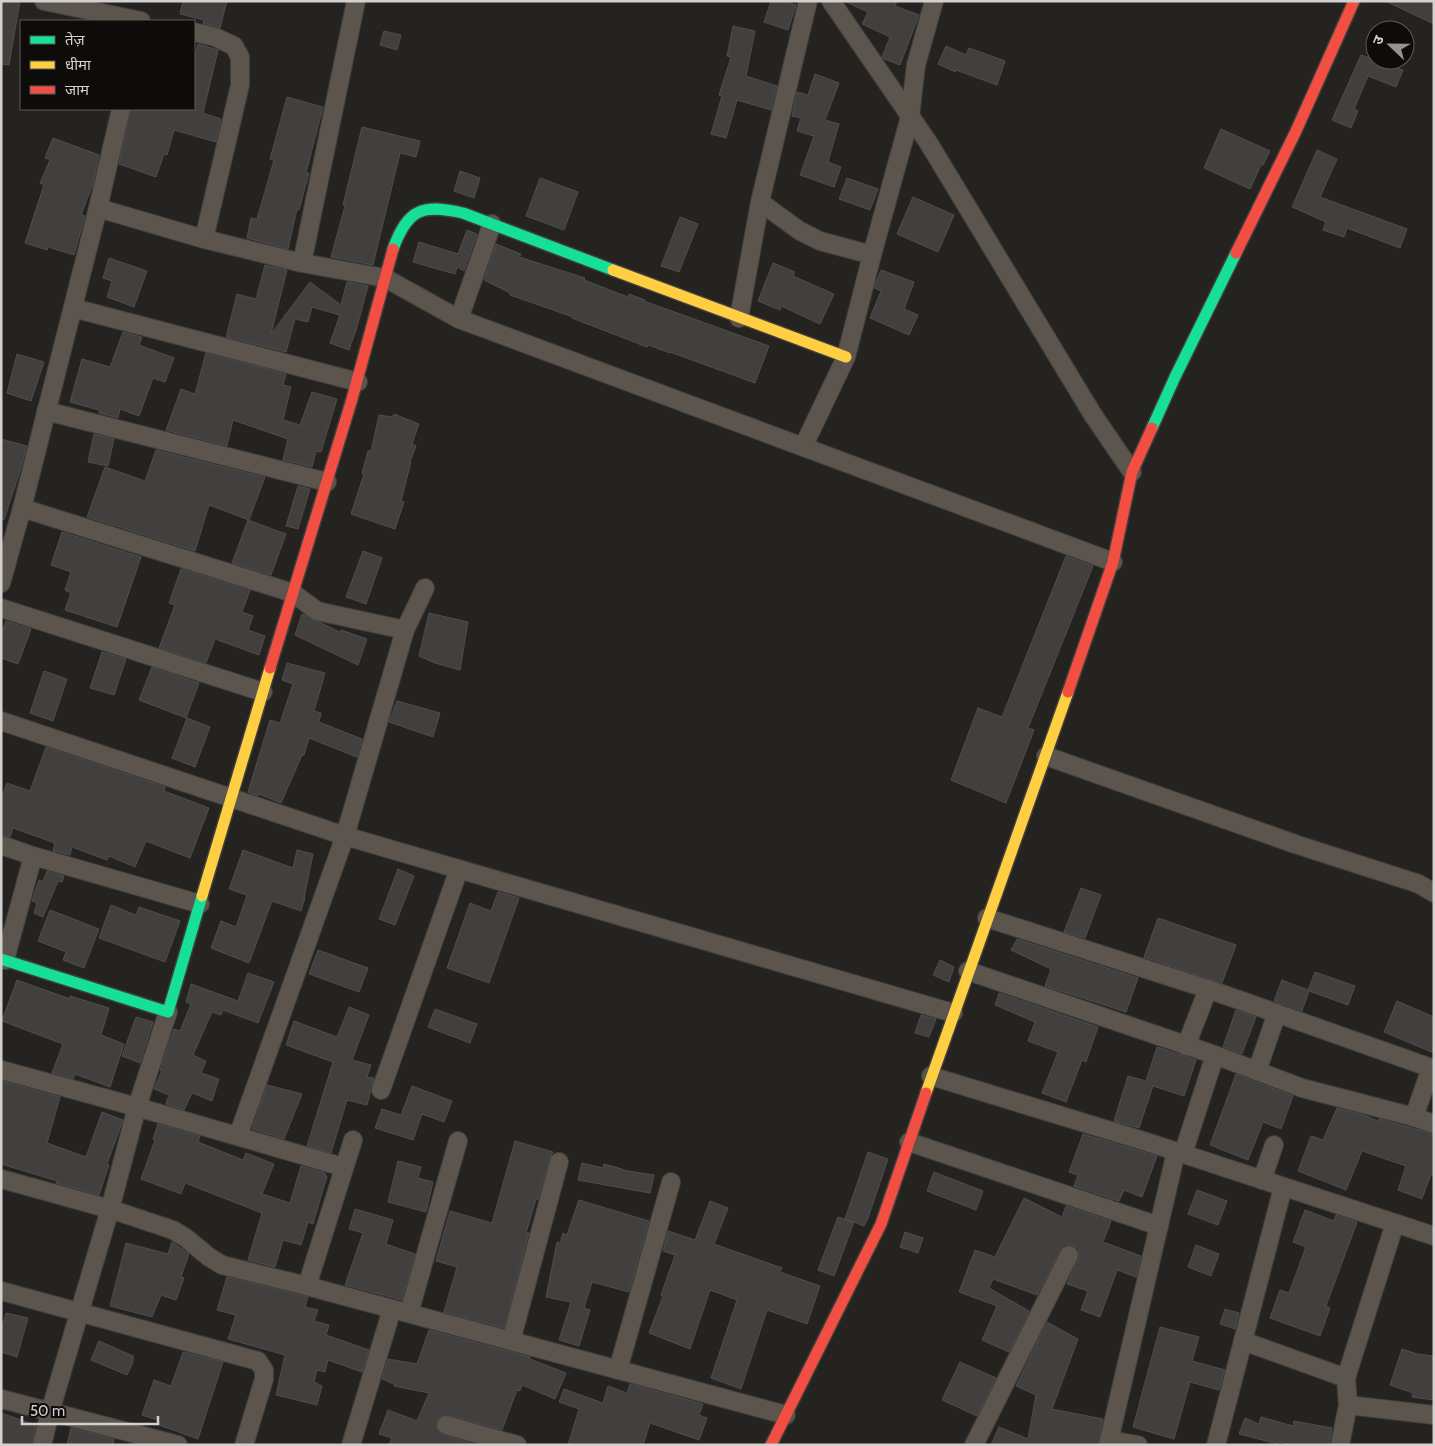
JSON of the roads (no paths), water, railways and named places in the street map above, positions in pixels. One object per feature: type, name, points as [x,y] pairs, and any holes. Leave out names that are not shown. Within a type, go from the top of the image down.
[{"type":"street","points":[[44,1],[136,20]]},
{"type":"street","points":[[302,263],[356,1]]},
{"type":"street","points":[[739,318],[760,202],[808,1]]},
{"type":"street","points":[[831,1],[928,142],[1092,415],[1132,472]]},
{"type":"street","points":[[803,447],[846,357],[910,117],[916,65],[934,1]]},
{"type":"street","points":[[772,1445],[881,1224],[953,1013],[1046,756],[1113,562],[1132,472],[1175,377],[1296,131],[1354,1]]},
{"type":"street","points":[[195,32],[215,37],[234,46],[240,57],[240,85],[204,239]]},
{"type":"street","points":[[1,582],[22,508],[73,308],[121,110]]},
{"type":"street","points":[[760,202],[800,231],[820,241],[872,255]]},
{"type":"street","points":[[98,208],[204,239],[302,263],[385,278],[459,319],[1113,562]]},
{"type":"street","points":[[42,1445],[110,1209],[137,1107],[168,1012],[358,382],[385,278],[403,225],[413,214],[428,208],[442,208],[463,213],[846,357]]},
{"type":"street","points":[[459,319],[492,224]]},
{"type":"street","points":[[73,308],[358,382]]},
{"type":"street","points":[[46,411],[327,482]]},
{"type":"street","points":[[22,508],[293,593],[317,611],[405,630]]},
{"type":"street","points":[[238,1136],[345,836],[405,630],[425,588]]},
{"type":"street","points":[[1,608],[263,692]]},
{"type":"street","points":[[1,721],[345,836],[953,1013]]},
{"type":"street","points":[[1046,756],[1294,844],[1420,884],[1434,893]]},
{"type":"street","points":[[1,845],[200,904]]},
{"type":"street","points":[[34,856],[3,960],[168,1012]]},
{"type":"street","points":[[381,1090],[460,869]]},
{"type":"street","points":[[987,918],[1208,989],[1432,1068],[1414,1117]]},
{"type":"street","points":[[968,971],[1215,1055],[1302,1088],[1434,1124]]},
{"type":"street","points":[[1186,1046],[1208,989]]},
{"type":"street","points":[[1257,1071],[1277,1013]]},
{"type":"street","points":[[1138,1445],[1109,1442],[1159,1226],[1179,1153],[1215,1055]]},
{"type":"street","points":[[1,1070],[137,1107],[343,1167]]},
{"type":"street","points":[[931,1076],[1179,1153],[1434,1236]]},
{"type":"street","points":[[307,1286],[353,1140]]},
{"type":"street","points":[[350,1445],[401,1311],[458,1141]]},
{"type":"street","points":[[909,1142],[1159,1226]]},
{"type":"street","points":[[1262,1180],[1274,1145]]},
{"type":"street","points":[[511,1341],[559,1162]]},
{"type":"street","points":[[1,1179],[110,1209],[181,1234],[222,1265],[401,1311],[786,1415]]},
{"type":"street","points":[[618,1370],[671,1182]]},
{"type":"street","points":[[1216,1445],[1283,1187]]},
{"type":"street","points":[[1340,1445],[1348,1405],[1346,1378],[1395,1223]]},
{"type":"street","points":[[974,1445],[1069,1255]]},
{"type":"street","points":[[1,1291],[258,1361],[264,1370],[264,1379],[244,1445]]},
{"type":"street","points":[[1243,1341],[1346,1378]]},
{"type":"street","points":[[1,1399],[170,1444]]},
{"type":"street","points":[[1348,1405],[1434,1415]]},
{"type":"street","points":[[446,1425],[517,1445]]}]
